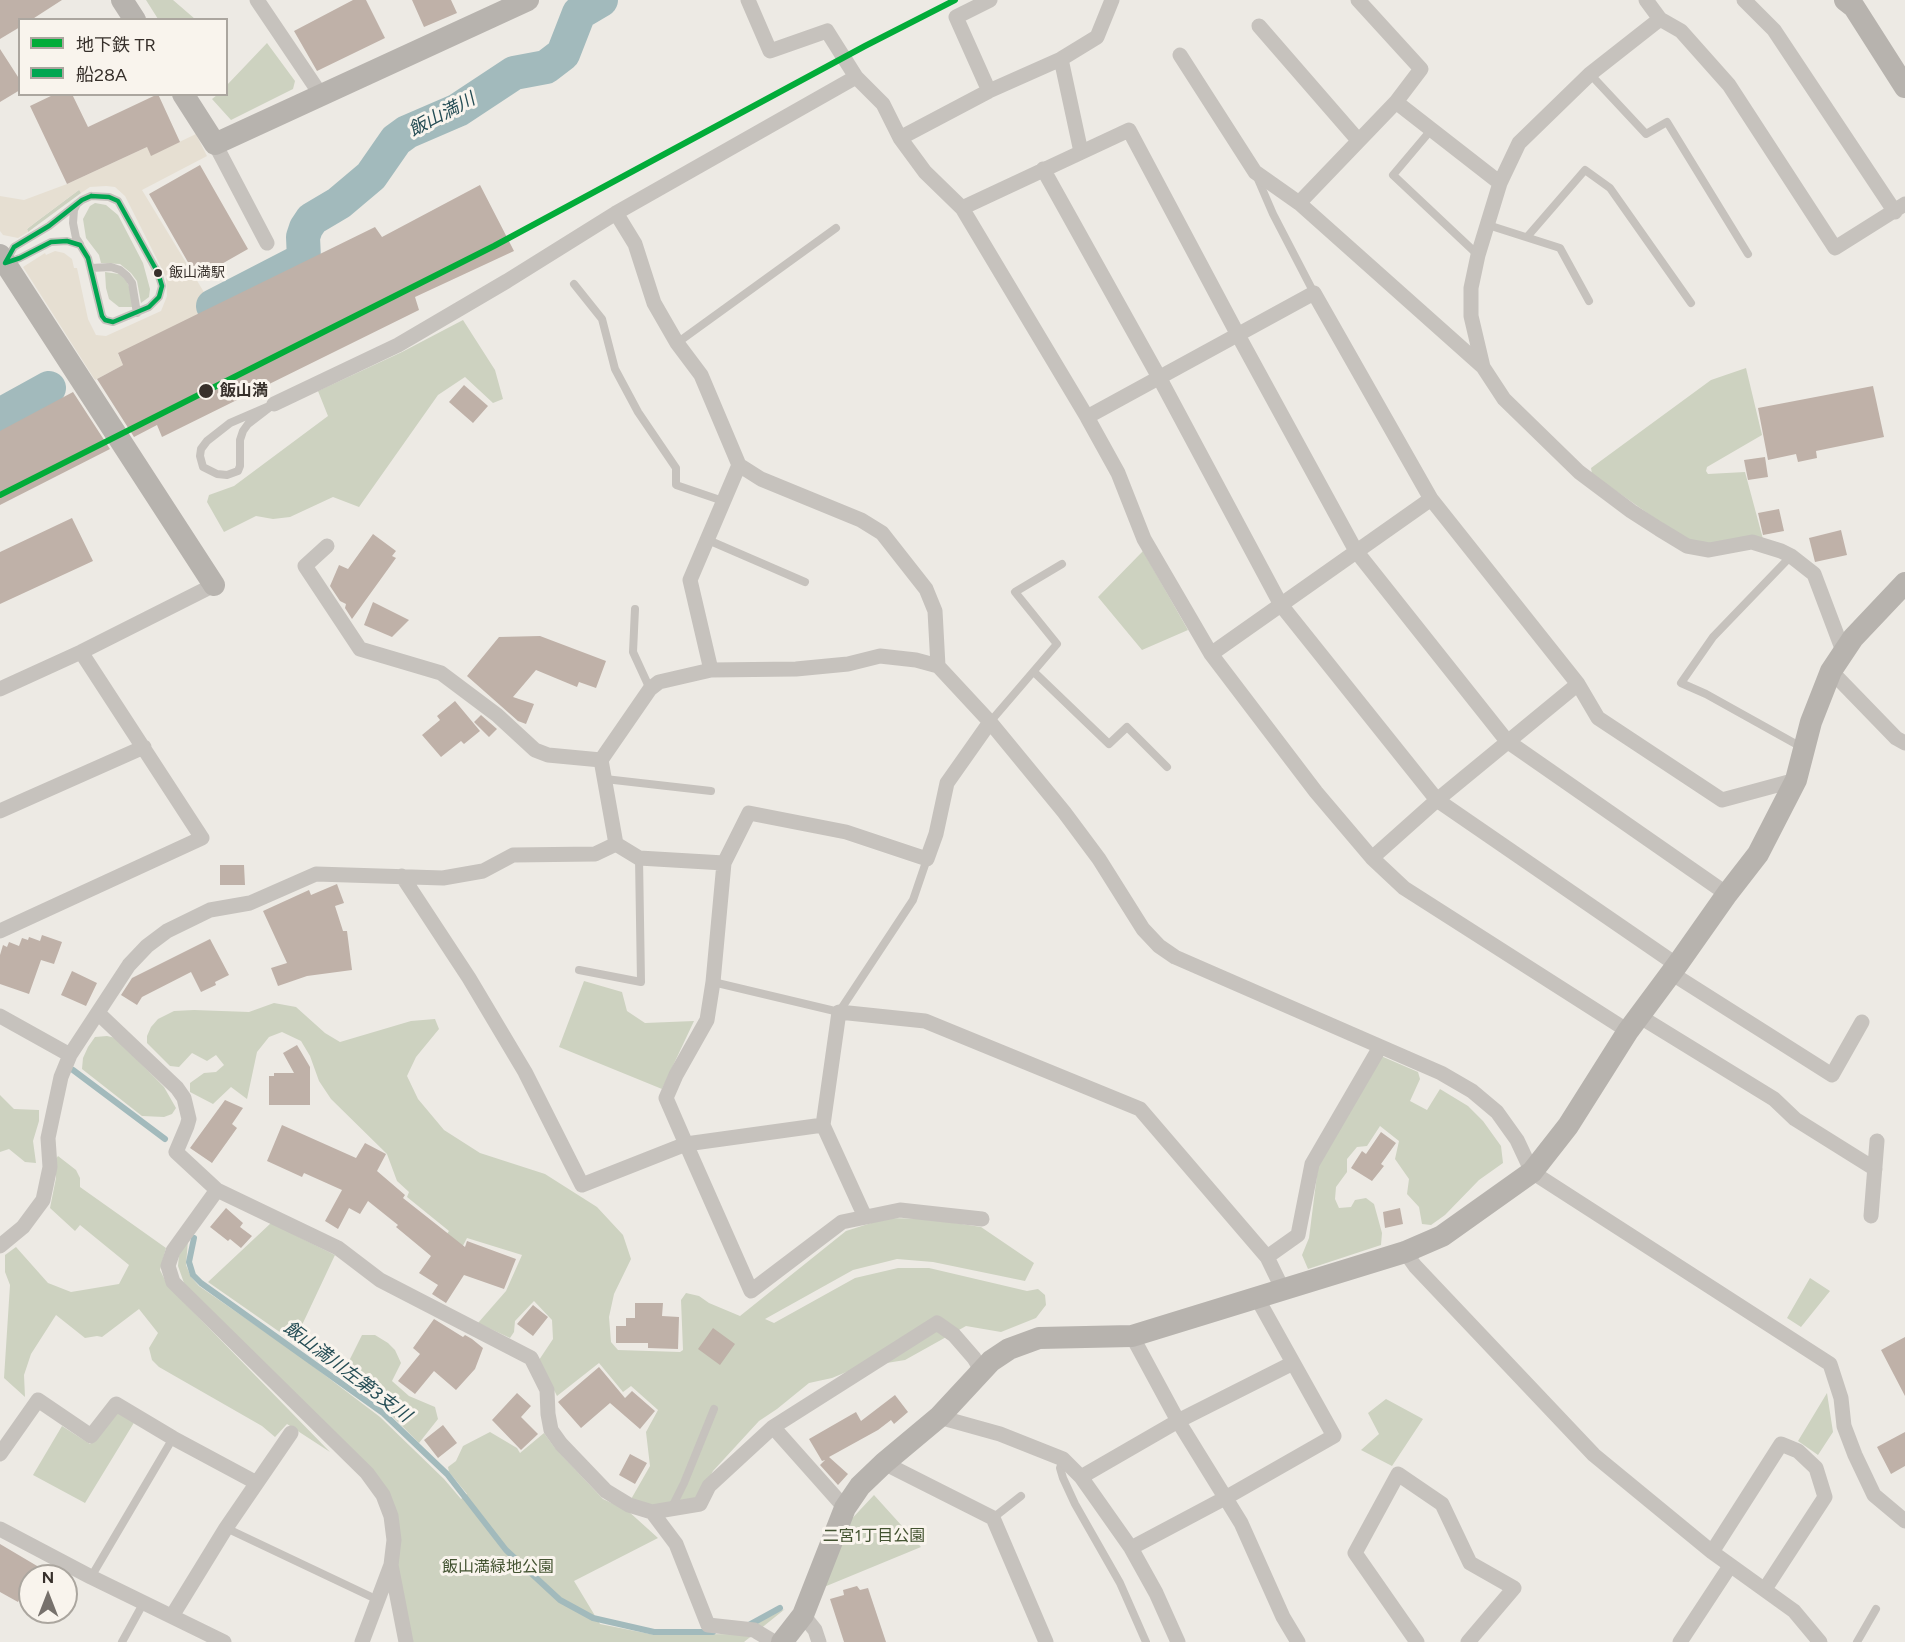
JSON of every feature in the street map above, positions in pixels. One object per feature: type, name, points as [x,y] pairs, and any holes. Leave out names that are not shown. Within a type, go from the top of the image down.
[{"type":"street","points":[[122,0],[134,18]]},
{"type":"street","points":[[257,0],[321,95]]},
{"type":"street","points":[[215,144],[528,0]]},
{"type":"street","points":[[748,0],[770,51],[827,31],[856,77],[884,104],[900,138],[925,172],[962,208],[1087,417],[1118,474],[1144,539],[1211,654],[1317,792],[1372,858],[1404,888],[1634,1023],[1774,1098],[1795,1119],[1875,1169]]},
{"type":"street","points":[[989,91],[956,17],[990,0]]},
{"type":"street","points":[[900,138],[989,91],[1061,59],[1097,37],[1112,0]]},
{"type":"street","points":[[1299,203],[1396,102],[1421,69],[1358,0]]},
{"type":"street","points":[[1646,0],[1660,19],[1681,31],[1729,85],[1835,248],[1900,208],[1774,30],[1744,0]]},
{"type":"street","points":[[1845,0],[1854,7],[1905,87]]},
{"type":"street","points":[[1483,367],[1471,315],[1471,288],[1478,255],[1500,183],[1520,143],[1590,74],[1660,19]]},
{"type":"street","points":[[1259,26],[1358,140]]},
{"type":"street","points":[[1180,55],[1255,172],[1299,203],[1483,367],[1504,399],[1579,472],[1631,511],[1687,546],[1709,550],[1752,542],[1781,550],[1791,556],[1814,574],[1843,651]]},
{"type":"street","points":[[1061,59],[1081,152]]},
{"type":"street","points":[[274,404],[398,345],[616,213],[856,77]]},
{"type":"street","points":[[184,96],[215,144],[267,243]]},
{"type":"street","points":[[1396,102],[1500,183]]},
{"type":"street","points":[[962,208],[1128,130],[1356,551],[1507,741],[1727,894]]},
{"type":"street","points":[[1043,169],[1160,379],[1281,605],[1437,800],[1674,969],[1832,1075],[1862,1022]]},
{"type":"street","points":[[616,213],[635,244],[654,303],[677,343],[701,375],[740,465],[761,479],[861,520],[882,533],[926,589],[935,611],[938,666]]},
{"type":"street","points":[[0,689],[81,652],[214,585],[2,262]]},
{"type":"street","points":[[1087,417],[1314,293],[1431,499],[1578,684],[1598,718],[1722,800],[1796,780]]},
{"type":"street","points":[[711,670],[690,580],[740,465]]},
{"type":"street","points":[[1211,654],[1431,499]]},
{"type":"street","points":[[327,546],[305,566],[360,648],[441,673],[497,715],[535,750],[548,755],[601,760]]},
{"type":"street","points":[[782,1642],[803,1615],[845,1508],[860,1486],[939,1417],[981,1370],[1009,1349],[1039,1338],[1132,1336],[1405,1252],[1442,1236],[1532,1172],[1568,1126],[1634,1023],[1758,854],[1796,780],[1811,722],[1831,671],[1843,651],[1905,583]]},
{"type":"street","points":[[0,931],[202,838],[81,652]]},
{"type":"street","points":[[724,863],[639,858],[616,844],[601,760],[650,689],[659,682],[711,670],[796,669],[848,664],[880,656],[916,660],[938,666],[990,722],[1064,812],[1104,867],[1143,929],[1159,946],[1175,957],[1441,1073],[1472,1091],[1497,1112],[1516,1140],[1532,1172],[1830,1364],[1841,1398],[1844,1426],[1864,1475],[1874,1495],[1905,1521]]},
{"type":"street","points":[[1831,671],[1896,738],[1905,743]]},
{"type":"street","points":[[1372,858],[1437,800],[1578,684]]},
{"type":"street","points":[[982,1219],[900,1210],[842,1222],[751,1291],[666,1098],[707,1020],[713,982],[724,863],[749,813],[846,832],[927,859],[936,834],[947,783],[990,722]]},
{"type":"street","points":[[0,811],[144,747]]},
{"type":"street","points":[[0,1246],[23,1227],[43,1200],[50,1167],[48,1138],[61,1077],[70,1055],[129,965],[147,946],[167,931],[210,910],[250,903],[316,873],[443,878],[483,871],[513,855],[595,854],[616,844]]},
{"type":"street","points":[[402,876],[469,978],[525,1072],[582,1185],[686,1144],[823,1125]]},
{"type":"street","points":[[865,1217],[823,1125],[839,1012],[925,1021],[1140,1109],[1267,1257],[1283,1290]]},
{"type":"street","points":[[98,1013],[177,1088],[184,1098],[189,1119],[176,1152],[216,1190],[338,1248],[380,1280],[531,1358],[547,1390],[551,1430],[561,1444],[606,1491],[629,1505],[652,1512],[676,1544],[708,1625],[754,1630],[774,1642]]},
{"type":"street","points":[[0,1016],[70,1055]]},
{"type":"street","points":[[1267,1257],[1298,1235],[1312,1164],[1380,1047]]},
{"type":"street","points":[[1871,1216],[1877,1141]]},
{"type":"street","points":[[216,1190],[173,1251],[168,1266],[173,1282],[375,1482],[383,1495],[391,1516],[394,1540],[391,1565],[362,1642]]},
{"type":"street","points":[[1405,1252],[1415,1266],[1594,1455],[1712,1552],[1794,1611],[1820,1642]]},
{"type":"street","points":[[1131,1548],[1334,1436],[1257,1298]]},
{"type":"street","points":[[672,1509],[700,1504],[709,1486],[773,1427],[937,1323],[961,1343],[981,1370]]},
{"type":"street","points":[[1132,1336],[1179,1421],[1227,1497],[1283,1617],[1298,1642]]},
{"type":"street","points":[[1081,1477],[1179,1421],[1293,1363]]},
{"type":"street","points":[[0,1454],[38,1400],[91,1436],[116,1404],[255,1482]]},
{"type":"street","points":[[939,1417],[1000,1434],[1063,1459],[1081,1477],[1131,1548],[1156,1593],[1178,1642]]},
{"type":"street","points":[[773,1427],[845,1508]]},
{"type":"street","points":[[172,1616],[255,1482],[291,1433]]},
{"type":"street","points":[[1712,1552],[1781,1444],[1798,1451],[1816,1468],[1825,1497],[1765,1589]]},
{"type":"street","points":[[884,1463],[993,1518],[1046,1642]]},
{"type":"street","points":[[1418,1642],[1355,1553],[1398,1474],[1442,1504],[1470,1563],[1514,1588],[1468,1642]]},
{"type":"street","points":[[0,1529],[91,1577],[224,1642]]},
{"type":"street","points":[[391,1565],[406,1642]]},
{"type":"street","points":[[1680,1642],[1730,1566]]},
{"type":"street","points":[[803,1615],[815,1630],[819,1642]]},
{"type":"lane","points":[[1590,74],[1646,134],[1667,122],[1748,254]]},
{"type":"lane","points":[[1431,130],[1393,175],[1478,255]]},
{"type":"lane","points":[[1527,237],[1586,170],[1610,188],[1691,303]]},
{"type":"lane","points":[[1255,172],[1273,214],[1314,293]]},
{"type":"lane","points":[[2,262],[14,247],[49,226],[77,204],[91,196],[109,197],[118,201],[124,209],[158,273],[162,286],[155,303],[113,322],[105,320],[99,310],[88,258],[76,237],[73,223],[77,204]]},
{"type":"lane","points":[[1488,225],[1560,248],[1589,301]]},
{"type":"lane","points":[[677,343],[836,228]]},
{"type":"lane","points":[[2,262],[20,258],[51,242],[67,241],[80,245]]},
{"type":"lane","points":[[91,268],[111,267],[127,276],[132,283],[137,313]]},
{"type":"lane","points":[[574,284],[602,319],[615,369],[638,412],[676,468],[676,485],[723,501]]},
{"type":"lane","points":[[274,404],[243,431],[240,440],[238,471],[227,475],[216,474],[203,467],[201,449],[207,441],[230,423],[274,404]]},
{"type":"lane","points":[[708,540],[805,582]]},
{"type":"lane","points":[[1791,556],[1713,637],[1681,683],[1706,694],[1804,748]]},
{"type":"lane","points":[[990,722],[1057,644],[1015,592],[1062,564]]},
{"type":"lane","points":[[634,609],[633,652],[650,689]]},
{"type":"lane","points":[[1034,672],[1109,744],[1127,728],[1167,767]]},
{"type":"lane","points":[[605,779],[711,791]]},
{"type":"lane","points":[[579,970],[641,982],[639,858]]},
{"type":"lane","points":[[713,982],[839,1012],[914,900],[927,859]]},
{"type":"lane","points":[[652,1512],[672,1509],[714,1409]]},
{"type":"lane","points":[[91,1577],[173,1438]]},
{"type":"lane","points":[[1063,1459],[1060,1468],[1063,1478],[1075,1504],[1120,1583],[1146,1642]]},
{"type":"lane","points":[[993,1518],[1021,1496]]},
{"type":"lane","points":[[226,1528],[378,1600]]},
{"type":"lane","points":[[122,1642],[144,1602]]},
{"type":"lane","points":[[1857,1642],[1876,1609]]},
{"type":"green space","points":[[146,0],[173,0],[194,18],[157,18]]},
{"type":"green space","points":[[267,43],[295,81],[293,89],[231,120],[212,99],[216,96],[228,96],[228,84]]},
{"type":"green space","points":[[80,189],[81,193],[28,232],[27,229]]},
{"type":"green space","points":[[95,203],[106,205],[118,215],[143,263],[150,289],[149,297],[141,303],[137,281],[131,273],[120,264],[101,263],[99,255],[86,238],[83,219],[90,206]]},
{"type":"green space","points":[[105,272],[119,274],[126,280],[132,293],[132,307],[119,307],[109,299]]},
{"type":"green space","points":[[463,320],[495,370],[503,399],[493,403],[465,377],[438,395],[359,507],[333,497],[290,517],[273,519],[256,516],[224,532],[207,502],[209,495],[234,486],[328,416],[318,391],[402,352]]},
{"type":"green space","points":[[1746,368],[1762,435],[1707,467],[1706,471],[1708,474],[1745,472],[1763,539],[1711,544],[1687,541],[1592,474],[1591,468],[1711,380]]},
{"type":"green space","points":[[1143,551],[1188,630],[1142,650],[1098,597]]},
{"type":"green space","points":[[584,981],[622,992],[627,1011],[645,1023],[694,1021],[662,1089],[559,1047]]},
{"type":"green space","points":[[274,1003],[296,1007],[325,1033],[340,1042],[411,1021],[435,1019],[439,1029],[416,1057],[407,1076],[418,1099],[444,1130],[480,1153],[545,1174],[597,1207],[623,1235],[631,1259],[614,1294],[609,1317],[611,1342],[618,1350],[680,1352],[683,1350],[681,1300],[686,1293],[699,1296],[709,1303],[740,1316],[846,1231],[887,1218],[929,1219],[981,1227],[1034,1263],[1025,1281],[933,1262],[897,1259],[853,1270],[765,1319],[774,1323],[855,1278],[898,1268],[929,1268],[1027,1291],[1038,1289],[1045,1295],[1046,1305],[1036,1318],[1001,1332],[966,1326],[905,1360],[856,1368],[832,1378],[809,1383],[759,1421],[713,1471],[698,1500],[672,1509],[630,1501],[650,1466],[646,1432],[658,1410],[631,1386],[623,1392],[599,1363],[557,1396],[539,1360],[553,1339],[552,1320],[534,1301],[515,1321],[514,1332],[510,1338],[478,1323],[506,1291],[522,1255],[467,1238],[454,1263],[434,1252],[449,1231],[407,1197],[409,1192],[397,1181],[387,1154],[331,1099],[319,1081],[310,1056],[301,1041],[282,1032],[269,1037],[257,1052],[247,1099],[231,1087],[213,1104],[190,1092],[190,1083],[204,1073],[216,1072],[224,1065],[216,1055],[207,1061],[192,1053],[179,1067],[170,1066],[147,1043],[151,1027],[158,1019],[174,1011],[249,1012]]},
{"type":"green space","points":[[95,1037],[116,1038],[164,1087],[176,1108],[172,1114],[164,1117],[142,1116],[82,1069],[83,1058]]},
{"type":"green space","points":[[1381,1056],[1418,1072],[1420,1079],[1410,1101],[1427,1110],[1440,1089],[1468,1106],[1483,1121],[1501,1146],[1503,1163],[1479,1180],[1445,1215],[1431,1225],[1422,1224],[1419,1207],[1407,1194],[1409,1179],[1395,1159],[1399,1141],[1380,1126],[1367,1146],[1357,1147],[1347,1159],[1347,1172],[1336,1187],[1335,1199],[1339,1208],[1351,1207],[1355,1200],[1366,1198],[1374,1204],[1382,1233],[1381,1245],[1308,1269],[1302,1255],[1309,1238],[1318,1167]]},
{"type":"green space","points":[[0,1095],[14,1109],[39,1110],[39,1121],[33,1141],[36,1163],[25,1162],[9,1149],[0,1152]]},
{"type":"green space","points":[[58,1156],[76,1170],[80,1178],[80,1187],[166,1248],[160,1270],[168,1286],[330,1452],[287,1424],[275,1437],[262,1426],[159,1367],[152,1360],[149,1348],[158,1333],[139,1309],[102,1337],[85,1338],[56,1315],[31,1354],[24,1375],[25,1397],[4,1378],[10,1285],[5,1272],[5,1255],[16,1247],[48,1283],[71,1292],[119,1284],[129,1265],[80,1225],[75,1231],[50,1208],[56,1178],[55,1160]]},
{"type":"green space","points":[[271,1223],[335,1255],[294,1342],[208,1282]]},
{"type":"green space","name":"飯山満緑地公園","points":[[188,1240],[186,1265],[191,1277],[199,1286],[297,1354],[380,1417],[444,1479],[461,1499],[467,1494],[449,1472],[448,1467],[456,1461],[463,1446],[490,1432],[517,1448],[520,1453],[544,1433],[603,1499],[627,1510],[658,1538],[574,1581],[600,1624],[655,1635],[733,1634],[785,1609],[744,1642],[413,1642],[396,1560],[397,1514],[184,1283],[178,1266],[179,1254]]},
{"type":"green space","points":[[1810,1278],[1830,1291],[1801,1327],[1787,1318]]},
{"type":"green space","points":[[362,1335],[375,1335],[388,1343],[395,1350],[401,1363],[392,1381],[409,1396],[435,1407],[438,1419],[419,1443],[386,1410],[341,1377]]},
{"type":"green space","points":[[1827,1393],[1833,1432],[1818,1455],[1798,1441]]},
{"type":"green space","points":[[1386,1399],[1423,1419],[1392,1466],[1361,1450],[1379,1434],[1368,1413]]},
{"type":"green space","points":[[119,1412],[135,1421],[85,1503],[33,1475],[62,1426],[90,1444]]},
{"type":"green space","name":"二宮1丁目公園","points":[[874,1495],[921,1547],[824,1587],[845,1526]]},
{"type":"shaded area","points":[[196,134],[207,156],[142,190],[213,307],[118,354],[123,365],[95,380],[23,267],[45,253],[46,255],[55,251],[64,253],[72,259],[74,268],[77,268],[88,319],[96,335],[106,336],[161,311],[167,296],[166,277],[125,196],[115,187],[90,187],[81,193],[79,190],[18,238],[3,235],[0,231],[0,196],[24,200],[67,184],[147,147],[152,155]]},
{"type":"building","points":[[0,0],[62,0],[34,18],[18,18],[18,28],[0,39]]},
{"type":"building","points":[[353,0],[366,0],[385,38],[317,71],[294,31]]},
{"type":"building","points":[[412,0],[451,0],[457,13],[424,27]]},
{"type":"building","points":[[0,49],[18,77],[18,91],[0,102]]},
{"type":"building","points":[[51,96],[73,96],[88,127],[154,96],[159,96],[180,142],[151,156],[147,147],[67,184],[30,106]]},
{"type":"building","points":[[200,165],[248,249],[197,278],[149,194]]},
{"type":"building","points":[[480,185],[514,251],[415,297],[419,310],[162,437],[157,425],[134,437],[97,379],[123,365],[118,353],[375,227],[382,237]]},
{"type":"building","points":[[464,385],[488,406],[473,423],[449,402]]},
{"type":"building","points":[[1873,386],[1884,437],[1816,451],[1817,458],[1798,462],[1796,454],[1768,460],[1758,408]]},
{"type":"building","points":[[73,392],[110,449],[0,505],[0,431]]},
{"type":"building","points":[[1765,457],[1768,477],[1748,480],[1744,460]]},
{"type":"building","points":[[1779,509],[1784,531],[1763,535],[1758,513]]},
{"type":"building","points":[[72,518],[93,561],[0,604],[0,552]]},
{"type":"building","points":[[1841,530],[1847,555],[1815,562],[1809,538]]},
{"type":"building","points":[[373,534],[396,551],[392,556],[396,558],[352,619],[345,608],[346,604],[340,601],[330,586],[339,565],[348,569]]},
{"type":"building","points":[[373,602],[409,620],[392,637],[364,625]]},
{"type":"building","points":[[540,636],[606,661],[596,688],[579,682],[577,687],[536,670],[513,697],[534,704],[526,724],[518,721],[467,676],[499,637]]},
{"type":"building","points":[[455,701],[480,731],[464,744],[461,741],[441,757],[422,735],[440,720],[437,716]]},
{"type":"building","points":[[481,715],[497,729],[489,737],[474,722]]},
{"type":"building","points":[[220,865],[244,865],[245,885],[220,885]]},
{"type":"building","points":[[337,884],[344,903],[335,906],[343,931],[347,931],[352,970],[307,976],[278,986],[271,968],[287,963],[263,911],[309,890],[311,895]]},
{"type":"building","points":[[42,935],[62,942],[54,964],[41,960],[29,994],[0,984],[0,955],[3,945],[7,947],[9,942],[19,946],[22,938],[28,940],[29,937],[40,941]]},
{"type":"building","points":[[210,939],[229,975],[215,982],[216,985],[201,992],[191,972],[142,997],[137,1005],[121,995],[132,978]]},
{"type":"building","points":[[72,971],[97,983],[86,1006],[61,995]]},
{"type":"building","points":[[297,1045],[310,1067],[310,1105],[269,1105],[269,1076],[274,1076],[274,1073],[294,1073],[283,1053]]},
{"type":"building","points":[[225,1100],[243,1108],[232,1124],[237,1128],[212,1163],[190,1148]]},
{"type":"building","points":[[282,1125],[356,1158],[365,1143],[386,1154],[377,1171],[405,1195],[403,1198],[465,1247],[467,1241],[516,1259],[504,1289],[464,1275],[446,1303],[432,1294],[438,1285],[419,1273],[431,1256],[368,1201],[360,1214],[349,1208],[338,1229],[325,1221],[342,1190],[304,1173],[302,1177],[267,1161]]},
{"type":"building","points":[[1381,1132],[1396,1143],[1381,1164],[1384,1166],[1372,1181],[1351,1168],[1362,1151],[1366,1154]]},
{"type":"building","points":[[226,1208],[243,1223],[240,1227],[252,1236],[241,1248],[210,1227]]},
{"type":"building","points":[[1400,1208],[1403,1224],[1385,1228],[1383,1212]]},
{"type":"building","points":[[635,1303],[663,1303],[662,1316],[679,1317],[678,1349],[648,1348],[648,1343],[616,1343],[616,1326],[626,1326],[626,1318],[635,1318]]},
{"type":"building","points":[[533,1305],[548,1317],[533,1336],[517,1324]]},
{"type":"building","points":[[434,1319],[463,1337],[465,1335],[472,1339],[483,1348],[475,1369],[456,1390],[434,1371],[415,1394],[398,1381],[420,1354],[413,1348]]},
{"type":"building","points":[[713,1328],[735,1344],[720,1365],[698,1349]]},
{"type":"building","points":[[1905,1337],[1905,1396],[1881,1350]]},
{"type":"building","points":[[599,1367],[625,1398],[632,1391],[655,1411],[640,1429],[610,1403],[581,1428],[558,1402]]},
{"type":"building","points":[[517,1393],[531,1406],[521,1417],[538,1434],[521,1450],[492,1420]]},
{"type":"building","points":[[895,1395],[908,1412],[894,1424],[891,1420],[878,1430],[829,1457],[848,1474],[838,1485],[820,1465],[825,1460],[822,1461],[809,1439],[856,1412],[861,1421]]},
{"type":"building","points":[[443,1425],[457,1443],[438,1458],[424,1440]]},
{"type":"building","points":[[1905,1432],[1905,1466],[1891,1474],[1877,1447]]},
{"type":"building","points":[[630,1454],[647,1463],[635,1484],[619,1475]]},
{"type":"building","points":[[0,1544],[34,1564],[18,1564],[18,1602],[0,1592]]},
{"type":"building","points":[[857,1586],[860,1590],[868,1588],[886,1642],[844,1642],[830,1599],[844,1595],[843,1590]]},
{"type":"waterway","name":"飯山満川","points":[[213,306],[304,259],[303,237],[312,219],[339,203],[371,176],[396,140],[407,132],[458,110],[514,73],[546,67],[563,54],[579,13],[601,0]]},
{"type":"waterway","name":"飯山満川","points":[[0,415],[49,388]]},
{"type":"waterway","name":"飯山満川左第3支川","points":[[73,1070],[165,1139]]},
{"type":"waterway","name":"飯山満川左第3支川","points":[[194,1238],[189,1262],[193,1275],[201,1283],[383,1413],[447,1474],[506,1550],[560,1600],[593,1618],[654,1632],[713,1632]]},
{"type":"waterway","name":"飯山満川左第3支川","points":[[749,1625],[780,1608]]},
{"type":"metro line","name":"TR","points":[[0,495],[494,246],[955,0]]},
{"type":"transit line","name":"船28A","points":[[91,196],[109,197],[118,201],[158,273],[162,286],[159,297],[149,307],[113,322],[105,320],[102,316],[88,258],[80,245],[67,241],[51,242],[5,263],[14,247],[49,226],[82,200],[91,196]]},
{"type":"place","name":"飯山満駅","points":[[158,273]]},
{"type":"place","name":"飯山満","points":[[206,391]]}]
